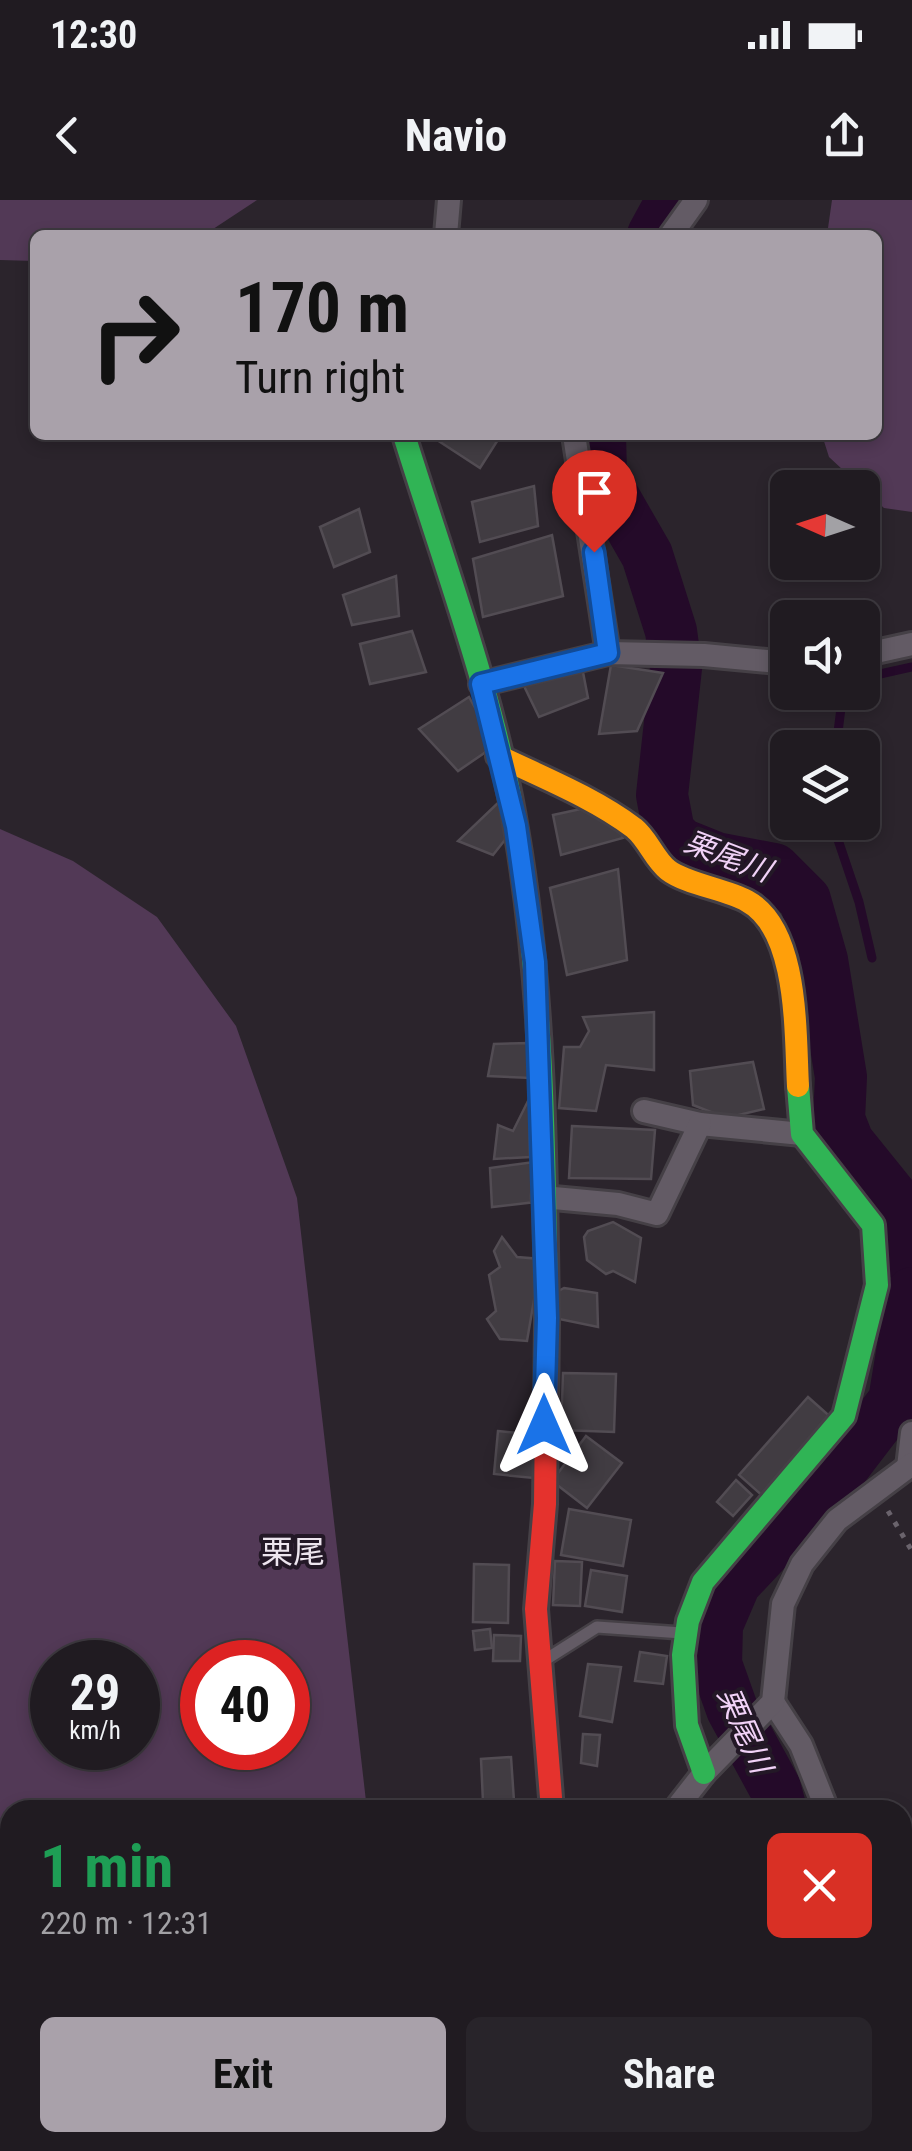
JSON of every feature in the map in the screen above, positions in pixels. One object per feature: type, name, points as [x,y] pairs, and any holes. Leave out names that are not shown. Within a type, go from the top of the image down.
[{"type":"street","points":[[446,230],[449,200]]},
{"type":"street","points":[[675,230],[696,200]]},
{"type":"street","points":[[406,440],[481,684],[516,826],[535,962],[547,1318],[545,1504],[536,1609],[551,1800]]},
{"type":"street","points":[[575,440],[608,653]]},
{"type":"street","points":[[880,650],[912,644]]},
{"type":"street","points":[[481,684],[608,653],[770,660]]},
{"type":"street","points":[[498,756],[581,796],[637,830],[669,871],[762,908],[780,940],[791,984],[802,1134],[873,1225],[876,1286],[844,1416],[703,1582],[686,1633],[683,1654],[688,1725],[704,1773]]},
{"type":"street","points":[[644,1111],[700,1124],[802,1134]]},
{"type":"street","points":[[543,1197],[618,1204],[657,1214],[700,1124]]},
{"type":"street","points":[[683,1800],[773,1702],[783,1604],[802,1564],[837,1520],[910,1466],[912,1433]]},
{"type":"street","points":[[773,1702],[801,1745],[822,1800]]},
{"type":"lane","points":[[541,1663],[597,1627],[686,1633]]},
{"type":"path","points":[[876,1491],[912,1551]]},
{"type":"shaded area","points":[[0,200],[257,200],[212,230],[30,230],[30,261],[0,260]]},
{"type":"shaded area","points":[[832,200],[912,200],[912,512],[884,508],[880,504],[880,470],[843,470],[829,457],[824,440],[882,440],[882,230],[828,230]]},
{"type":"shaded area","points":[[0,829],[73,861],[157,917],[236,1026],[297,1198],[366,1800],[0,1800]]},
{"type":"building","points":[[437,440],[498,440],[480,468]]},
{"type":"building","points":[[534,486],[538,526],[480,542],[472,502]]},
{"type":"building","points":[[359,509],[370,552],[334,567],[320,527]]},
{"type":"building","points":[[552,535],[563,596],[483,617],[473,559]]},
{"type":"building","points":[[396,576],[399,616],[352,625],[343,595]]},
{"type":"building","points":[[412,631],[426,672],[370,684],[360,644]]},
{"type":"building","points":[[611,665],[663,673],[637,731],[599,734]]},
{"type":"building","points":[[582,667],[588,698],[539,717],[524,686]]},
{"type":"building","points":[[469,697],[496,745],[458,771],[419,729]]},
{"type":"building","points":[[500,801],[516,826],[493,855],[458,841]]},
{"type":"building","points":[[613,802],[623,838],[561,855],[553,815]]},
{"type":"building","points":[[618,869],[627,960],[567,975],[550,888]]},
{"type":"building","points":[[654,1012],[654,1070],[606,1065],[596,1111],[559,1108],[564,1047],[580,1047],[589,1031],[583,1017]]},
{"type":"building","points":[[530,1043],[531,1078],[488,1076],[494,1044]]},
{"type":"building","points":[[753,1062],[764,1109],[726,1118],[693,1105],[690,1071]]},
{"type":"building","points":[[529,1099],[530,1157],[494,1159],[498,1125],[513,1131]]},
{"type":"building","points":[[572,1126],[655,1130],[651,1179],[569,1178]]},
{"type":"building","points":[[542,1161],[535,1202],[492,1207],[490,1168]]},
{"type":"building","points":[[613,1222],[641,1238],[635,1282],[613,1271],[606,1274],[587,1260],[584,1237],[588,1231]]},
{"type":"building","points":[[502,1237],[517,1257],[541,1259],[527,1341],[500,1339],[487,1319],[496,1311],[489,1275],[500,1267],[494,1251]]},
{"type":"building","points":[[564,1288],[597,1293],[598,1327],[559,1319],[551,1295]]},
{"type":"building","points":[[563,1373],[616,1374],[614,1432],[561,1430]]},
{"type":"building","points":[[808,1397],[834,1420],[765,1498],[739,1475]]},
{"type":"building","points":[[498,1431],[548,1436],[544,1479],[494,1474]]},
{"type":"building","points":[[586,1436],[622,1463],[587,1508],[552,1481]]},
{"type":"building","points":[[736,1480],[752,1495],[733,1516],[717,1502]]},
{"type":"building","points":[[569,1509],[631,1520],[623,1566],[561,1555]]},
{"type":"building","points":[[555,1561],[582,1562],[580,1606],[553,1605]]},
{"type":"building","points":[[474,1564],[509,1565],[508,1623],[473,1622]]},
{"type":"building","points":[[591,1570],[627,1576],[622,1612],[585,1606]]},
{"type":"building","points":[[490,1629],[492,1648],[475,1650],[473,1631]]},
{"type":"building","points":[[494,1635],[521,1636],[520,1661],[493,1661]]},
{"type":"building","points":[[640,1652],[667,1656],[663,1684],[635,1681]]},
{"type":"building","points":[[588,1664],[621,1667],[612,1722],[580,1716]]},
{"type":"building","points":[[583,1734],[600,1735],[597,1766],[581,1763]]},
{"type":"building","points":[[511,1757],[514,1800],[483,1800],[481,1759]]},
{"type":"waterway","name":"栗尾川","points":[[656,230],[672,200]]},
{"type":"waterway","name":"栗尾川","points":[[600,440],[601,475],[647,555],[671,631],[676,668],[662,795],[669,832],[681,844],[716,858],[774,869],[805,900],[822,960],[841,1077],[839,1119],[848,1142],[902,1209],[911,1235],[912,1263]]},
{"type":"waterway","points":[[880,674],[912,667]]},
{"type":"waterway","points":[[838,730],[841,710]]},
{"type":"waterway","points":[[838,840],[872,958]]},
{"type":"waterway","name":"栗尾川","points":[[778,1800],[732,1709],[716,1664],[717,1625],[735,1583],[842,1469],[894,1401],[912,1293]]},
{"type":"traffic: fast","points":[[406,440],[495,729],[516,829],[538,1013],[547,1322]]},
{"type":"traffic: fast","points":[[704,1773],[687,1725],[683,1655],[688,1621],[703,1582],[844,1416],[877,1285],[873,1225],[802,1134],[798,1086]]},
{"type":"traffic: slow","points":[[498,756],[619,817],[639,833],[663,865],[676,875],[747,901],[764,915],[776,934],[791,984],[798,1086]]},
{"type":"traffic: jam","points":[[547,1322],[545,1504],[536,1609],[551,1800]]},
{"type":"district","name":"栗尾","points":[[293,1552]]},
{"type":"route","points":[[544,1425],[547,1318],[535,962],[516,826],[481,684],[608,653],[594,552]]}]
